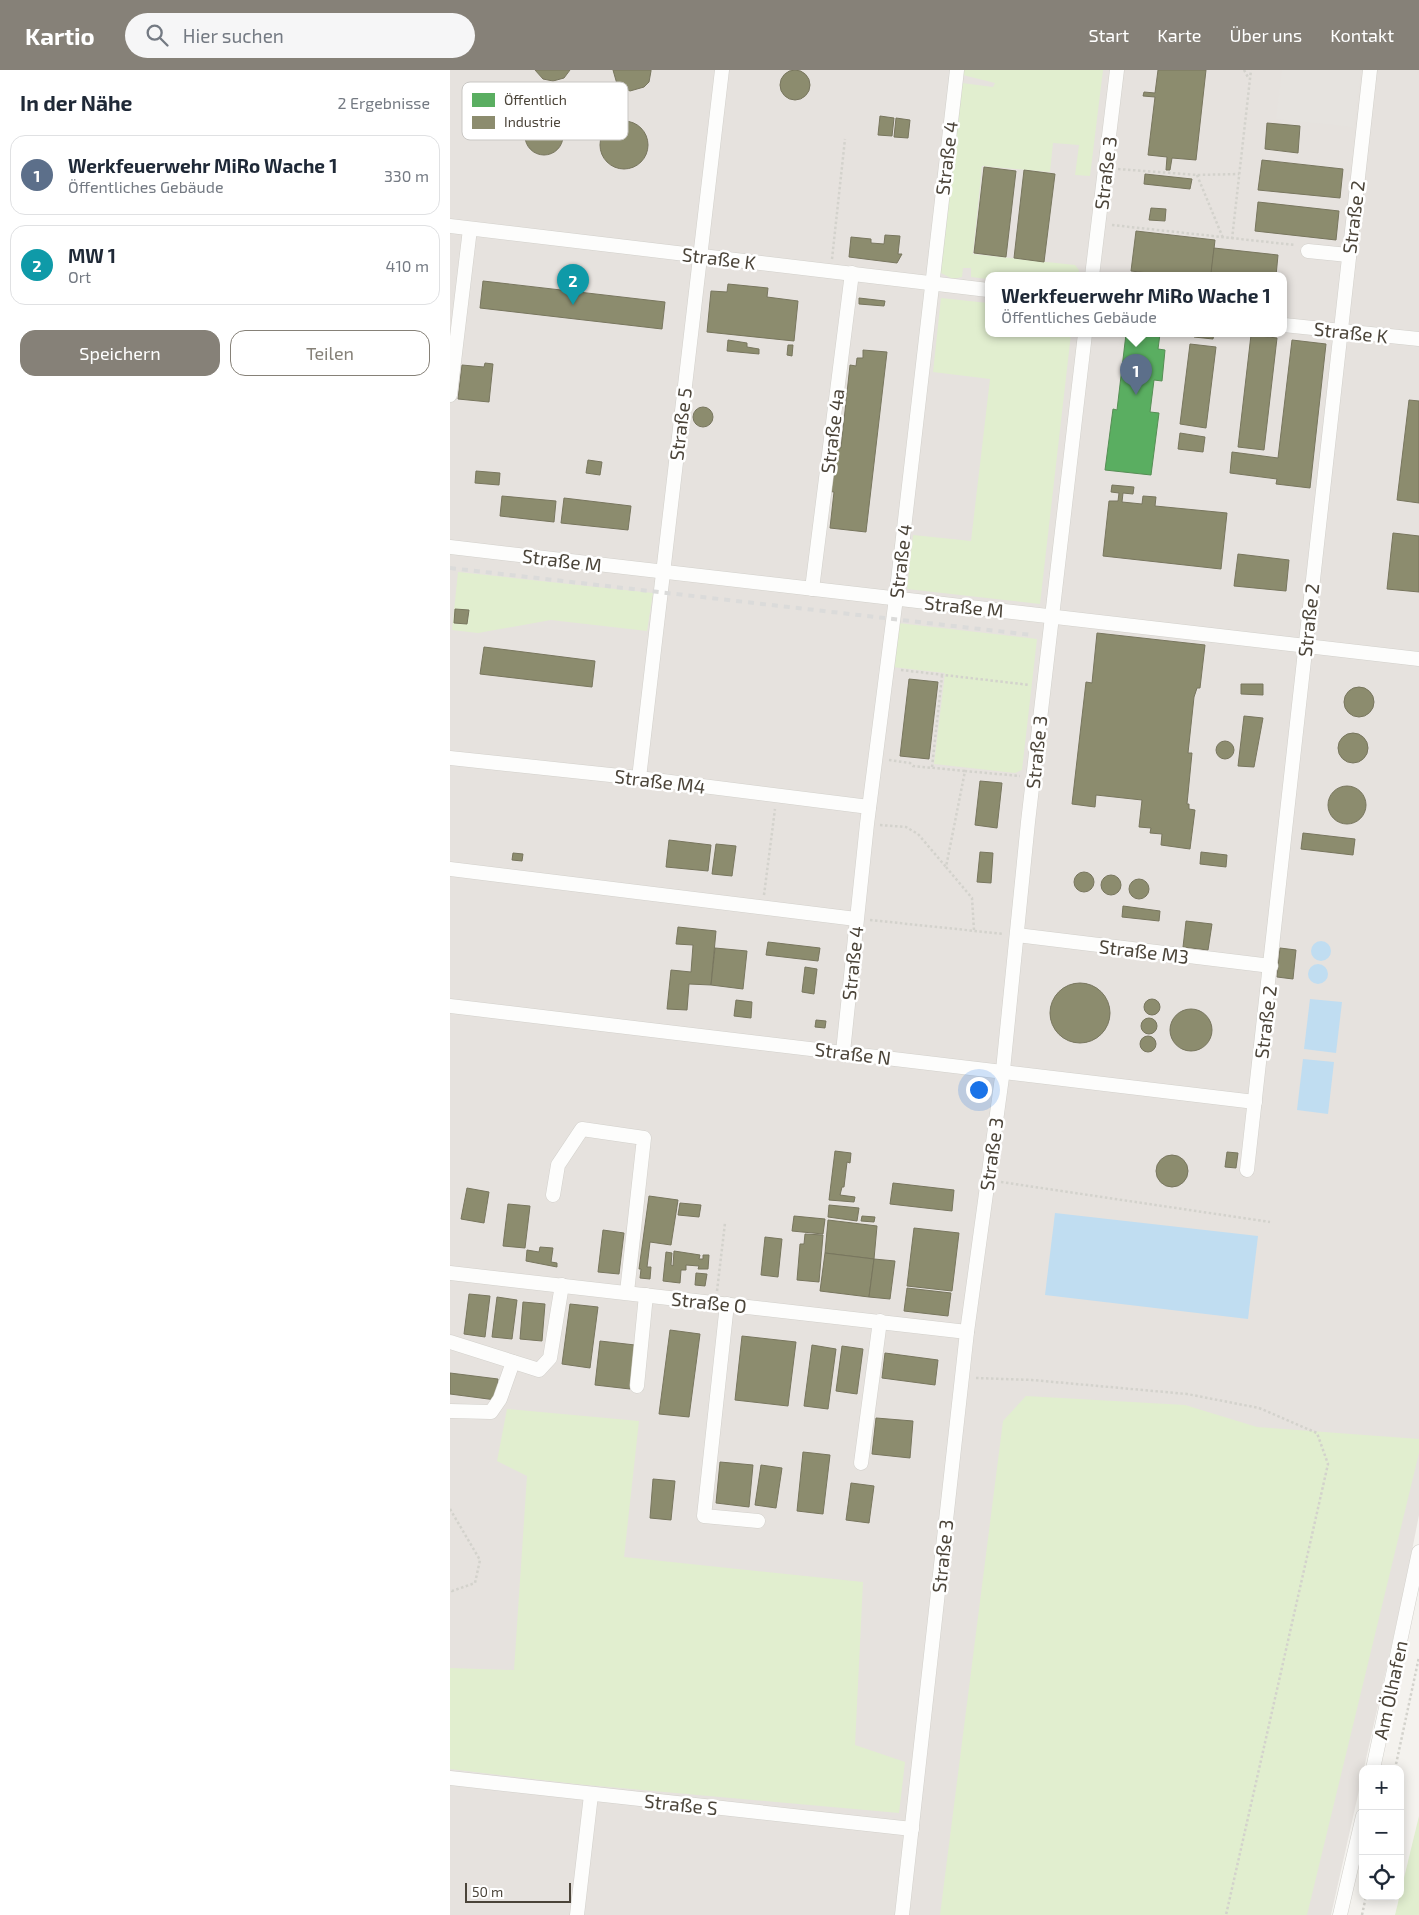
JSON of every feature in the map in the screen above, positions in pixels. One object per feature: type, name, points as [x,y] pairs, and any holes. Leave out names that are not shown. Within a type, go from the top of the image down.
[{"type":"street","name":"Straße 5","points":[[639,778],[722,70]]},
{"type":"street","name":"Straße 4","points":[[843,1052],[867,824],[896,598],[957,70]]},
{"type":"street","name":"Straße 3","points":[[1092,272],[1118,70]]},
{"type":"street","name":"Straße 2","points":[[1247,1170],[1370,70]]},
{"type":"street","name":"Straße K","points":[[450,226],[985,290]]},
{"type":"street","points":[[450,395],[470,228]]},
{"type":"street","points":[[1308,251],[1348,255]]},
{"type":"street","name":"Straße 4a","points":[[812,588],[852,273]]},
{"type":"street","name":"Straße K","points":[[1287,325],[1419,339]]},
{"type":"street","name":"Straße 3","points":[[902,1915],[967,1332],[1003,1070],[1033,777],[1085,337]]},
{"type":"street","name":"Straße M","points":[[450,547],[1419,659]]},
{"type":"street","name":"Straße M4","points":[[450,758],[639,778],[869,807]]},
{"type":"street","points":[[450,869],[856,919]]},
{"type":"street","name":"Straße M3","points":[[1018,935],[1271,966]]},
{"type":"street","name":"Straße N","points":[[450,1006],[1003,1070],[1255,1102]]},
{"type":"street","points":[[553,1195],[558,1165],[582,1129],[644,1138],[627,1292]]},
{"type":"street","name":"Straße O","points":[[450,1272],[967,1332]]},
{"type":"street","points":[[450,1342],[539,1370],[550,1358],[562,1285]]},
{"type":"street","points":[[637,1386],[646,1295]]},
{"type":"street","points":[[722,1303],[704,1516],[758,1521]]},
{"type":"street","points":[[861,1463],[880,1321]]},
{"type":"street","points":[[450,1411],[491,1412],[500,1399],[513,1362]]},
{"type":"street","name":"Am Ölhafen","points":[[1374,1765],[1419,1552]]},
{"type":"street","name":"Straße S","points":[[450,1778],[912,1829]]},
{"type":"street","points":[[577,1915],[591,1794]]},
{"type":"street","points":[[1340,1915],[1359,1833]]},
{"type":"path","points":[[1244,70],[1249,81]]},
{"type":"path","points":[[1232,239],[1251,70]]},
{"type":"path","points":[[830,271],[845,139]]},
{"type":"path","points":[[1105,168],[1197,176],[1239,174]]},
{"type":"path","points":[[1197,176],[1224,238]]},
{"type":"path","points":[[1098,224],[1304,246],[1308,251]]},
{"type":"path","points":[[887,669],[1044,686]]},
{"type":"path","points":[[932,768],[942,676]]},
{"type":"path","points":[[876,759],[932,768],[1033,777]]},
{"type":"path","points":[[946,868],[966,771]]},
{"type":"path","points":[[762,907],[776,795]]},
{"type":"path","points":[[867,824],[906,827],[918,834],[972,898],[974,930]]},
{"type":"path","points":[[856,919],[1018,935]]},
{"type":"path","points":[[987,1180],[1270,1222]]},
{"type":"path","points":[[722,1303],[725,1223]]},
{"type":"path","points":[[962,1378],[1032,1380],[1188,1394],[1259,1408],[1317,1433],[1328,1464],[1226,1915]]},
{"type":"path","points":[[450,1510],[480,1560],[475,1583],[451,1592]]},
{"type":"path","points":[[1396,1765],[1419,1657]]},
{"type":"path","points":[[1362,1915],[1365,1900]]},
{"type":"shaded area","points":[[450,70],[1419,70],[1419,1515],[1365,1765],[1359,1765],[1359,1790],[1331,1915],[450,1915]]},
{"type":"shaded area","points":[[1282,70],[1361,70],[1354,127],[1276,119]]},
{"type":"green space","points":[[964,70],[1103,70],[1090,176],[1075,175],[1079,145],[1053,143],[1050,172],[982,166],[973,254],[1075,265],[1079,272],[985,272],[985,279],[971,277],[971,268],[963,268],[962,277],[953,279],[941,273],[938,264],[962,83],[993,87],[995,83],[963,75]]},
{"type":"green space","points":[[941,298],[985,303],[985,337],[1071,337],[1040,604],[907,589],[913,535],[971,541],[990,379],[933,372]]},
{"type":"green space","points":[[458,572],[653,593],[647,631],[551,620],[478,633],[452,630]]},
{"type":"green space","points":[[898,623],[1037,639],[1022,770],[1015,773],[934,764],[945,673],[892,667]]},
{"type":"green space","points":[[1026,1396],[1185,1405],[1257,1427],[1419,1439],[1419,1453],[1307,1915],[940,1915],[1003,1421]]},
{"type":"green space","points":[[507,1409],[639,1421],[624,1557],[863,1582],[855,1745],[905,1762],[899,1813],[576,1784],[450,1769],[450,1668],[514,1670],[527,1476],[497,1461]]},
{"type":"green space","points":[[1419,1816],[1419,1915],[1395,1915],[1399,1900],[1404,1900],[1404,1878]]},
{"type":"water","points":[[1321,941],[1328,944],[1331,951],[1328,958],[1321,961],[1314,958],[1311,951],[1314,944]]},
{"type":"water","points":[[1318,964],[1325,967],[1328,974],[1325,981],[1318,984],[1311,981],[1308,974],[1311,967]]},
{"type":"water","points":[[1310,999],[1342,1002],[1336,1053],[1304,1049]]},
{"type":"water","points":[[1303,1059],[1334,1062],[1328,1114],[1297,1110]]},
{"type":"water","points":[[1055,1213],[1258,1236],[1248,1319],[1045,1295]]},
{"type":"building: Öffentlich","points":[[1126,337],[1160,337],[1158,349],[1165,350],[1162,381],[1154,380],[1150,412],[1159,413],[1151,475],[1105,470],[1113,409],[1117,410]]},
{"type":"building: Industrie","points":[[535,70],[570,70],[564,78],[553,81],[543,79]]},
{"type":"building: Industrie","points":[[613,70],[651,70],[649,82],[644,87],[630,91],[628,90],[628,82],[616,82]]},
{"type":"building: Industrie","points":[[795,70],[806,74],[810,85],[806,96],[795,100],[784,96],[780,85],[784,74]]},
{"type":"building: Industrie","points":[[1158,70],[1206,70],[1196,160],[1172,158],[1170,170],[1166,170],[1167,157],[1148,155],[1155,97],[1143,96],[1144,92],[1155,93]]},
{"type":"building: Industrie","points":[[880,116],[894,118],[892,136],[878,135]]},
{"type":"building: Industrie","points":[[896,118],[910,120],[908,138],[894,137]]},
{"type":"building: Industrie","points":[[628,122],[641,128],[647,140],[646,154],[641,162],[633,167],[624,169],[615,167],[607,162],[602,154],[600,145],[601,140],[628,140]]},
{"type":"building: Industrie","points":[[1267,123],[1300,126],[1298,153],[1265,149]]},
{"type":"building: Industrie","points":[[526,140],[562,140],[558,150],[544,155],[530,150]]},
{"type":"building: Industrie","points":[[1262,160],[1343,169],[1340,198],[1258,190]]},
{"type":"building: Industrie","points":[[984,167],[1016,171],[1006,257],[974,253]]},
{"type":"building: Industrie","points":[[1024,170],[1055,174],[1044,262],[1014,258]]},
{"type":"building: Industrie","points":[[1145,174],[1192,179],[1190,189],[1144,184]]},
{"type":"building: Industrie","points":[[1258,202],[1339,211],[1336,240],[1255,231]]},
{"type":"building: Industrie","points":[[1151,208],[1166,209],[1165,221],[1149,220]]},
{"type":"building: Industrie","points":[[1136,231],[1215,240],[1211,272],[1131,271]]},
{"type":"building: Industrie","points":[[885,235],[900,236],[898,254],[902,254],[897,263],[849,257],[851,237],[871,239],[871,243],[884,244]]},
{"type":"building: Industrie","points":[[1214,248],[1278,255],[1276,272],[1211,272]]},
{"type":"building: Industrie","points":[[483,281],[665,302],[662,329],[480,308]]},
{"type":"building: Industrie","points":[[728,284],[768,288],[767,297],[798,301],[794,341],[707,332],[711,291],[727,292]]},
{"type":"building: Industrie","points":[[859,298],[885,301],[884,306],[859,304]]},
{"type":"building: Industrie","points":[[1194,337],[1213,337],[1213,339]]},
{"type":"building: Industrie","points":[[1251,337],[1277,338],[1264,450],[1238,447]]},
{"type":"building: Industrie","points":[[728,340],[747,343],[747,347],[759,349],[759,354],[727,351]]},
{"type":"building: Industrie","points":[[1292,340],[1326,344],[1310,488],[1276,484],[1277,479],[1230,473],[1232,452],[1278,458]]},
{"type":"building: Industrie","points":[[1190,344],[1216,347],[1206,428],[1180,424]]},
{"type":"building: Industrie","points":[[788,345],[793,345],[792,356],[787,355]]},
{"type":"building: Industrie","points":[[863,350],[887,352],[866,532],[830,528],[834,492],[827,491],[833,447],[841,448],[850,365],[856,366],[857,358],[863,358]]},
{"type":"building: Industrie","points":[[485,363],[493,364],[489,402],[458,399],[462,365],[484,367]]},
{"type":"building: Industrie","points":[[1409,400],[1419,401],[1419,503],[1397,500]]},
{"type":"building: Industrie","points":[[699,407],[707,407],[713,413],[713,421],[707,427],[699,427],[693,421],[693,413]]},
{"type":"building: Industrie","points":[[1180,433],[1205,437],[1203,452],[1178,449]]},
{"type":"building: Industrie","points":[[588,460],[602,462],[600,475],[586,473]]},
{"type":"building: Industrie","points":[[476,471],[500,473],[499,485],[475,483]]},
{"type":"building: Industrie","points":[[1112,485],[1134,487],[1133,494],[1123,493],[1122,502],[1142,504],[1143,496],[1156,497],[1155,506],[1227,513],[1221,569],[1103,556],[1109,501],[1118,501],[1119,493],[1111,492]]},
{"type":"building: Industrie","points":[[502,496],[556,501],[554,522],[500,516]]},
{"type":"building: Industrie","points":[[564,498],[631,506],[628,530],[561,523]]},
{"type":"building: Industrie","points":[[1393,533],[1419,536],[1419,592],[1387,589]]},
{"type":"building: Industrie","points":[[1238,554],[1289,560],[1286,591],[1234,586]]},
{"type":"building: Industrie","points":[[455,609],[469,610],[467,624],[454,623]]},
{"type":"building: Industrie","points":[[1097,633],[1205,645],[1200,688],[1197,688],[1194,697],[1188,753],[1192,753],[1187,804],[1189,804],[1189,809],[1195,810],[1190,849],[1161,845],[1162,834],[1150,833],[1151,828],[1139,827],[1142,800],[1096,795],[1095,807],[1072,804],[1086,682],[1092,683]]},
{"type":"building: Industrie","points":[[484,647],[595,661],[592,687],[480,674]]},
{"type":"building: Industrie","points":[[909,679],[938,682],[929,759],[900,756]]},
{"type":"building: Industrie","points":[[1241,684],[1263,684],[1263,695],[1241,694]]},
{"type":"building: Industrie","points":[[1359,687],[1365,688],[1373,696],[1373,708],[1365,716],[1359,717],[1353,716],[1345,708],[1344,702],[1345,696],[1353,688]]},
{"type":"building: Industrie","points":[[1244,716],[1263,718],[1254,767],[1238,766]]},
{"type":"building: Industrie","points":[[1353,733],[1359,734],[1367,742],[1367,754],[1359,762],[1353,763],[1347,762],[1339,754],[1338,748],[1339,742],[1347,734]]},
{"type":"building: Industrie","points":[[1221,741],[1229,741],[1234,746],[1232,757],[1221,759],[1216,754],[1216,746]]},
{"type":"building: Industrie","points":[[980,781],[1002,783],[997,828],[975,825]]},
{"type":"building: Industrie","points":[[1347,786],[1361,791],[1366,805],[1361,819],[1347,824],[1333,819],[1328,805],[1333,791]]},
{"type":"building: Industrie","points":[[1303,833],[1355,839],[1353,855],[1301,849]]},
{"type":"building: Industrie","points":[[669,840],[711,845],[708,871],[666,867]]},
{"type":"building: Industrie","points":[[716,844],[736,846],[732,876],[712,874]]},
{"type":"building: Industrie","points":[[980,852],[993,853],[991,883],[977,882]]},
{"type":"building: Industrie","points":[[1201,852],[1227,855],[1226,867],[1200,864]]},
{"type":"building: Industrie","points":[[513,853],[523,854],[522,861],[512,860]]},
{"type":"building: Industrie","points":[[1084,872],[1091,875],[1094,882],[1091,889],[1084,892],[1077,889],[1074,882],[1077,875]]},
{"type":"building: Industrie","points":[[1111,875],[1118,878],[1121,885],[1118,892],[1111,895],[1104,892],[1101,885],[1104,878]]},
{"type":"building: Industrie","points":[[1139,879],[1146,882],[1149,889],[1146,896],[1139,899],[1132,896],[1129,889],[1132,882]]},
{"type":"building: Industrie","points":[[1123,906],[1160,911],[1159,921],[1122,917]]},
{"type":"building: Industrie","points":[[1186,921],[1212,924],[1208,950],[1183,947]]},
{"type":"building: Industrie","points":[[678,927],[716,931],[711,985],[689,984],[687,1010],[667,1009],[671,970],[691,972],[693,945],[676,944]]},
{"type":"building: Industrie","points":[[768,942],[820,948],[818,961],[766,955]]},
{"type":"building: Industrie","points":[[715,948],[747,951],[743,989],[711,985]]},
{"type":"building: Industrie","points":[[1280,948],[1296,950],[1293,979],[1277,977]]},
{"type":"building: Industrie","points":[[805,967],[817,969],[814,994],[802,992]]},
{"type":"building: Industrie","points":[[1080,983],[1097,988],[1105,996],[1110,1013],[1105,1030],[1097,1038],[1080,1043],[1063,1038],[1055,1030],[1050,1013],[1055,996],[1063,988]]},
{"type":"building: Industrie","points":[[1152,999],[1160,1007],[1152,1015],[1144,1007]]},
{"type":"building: Industrie","points":[[736,1000],[752,1002],[751,1018],[734,1016]]},
{"type":"building: Industrie","points":[[1195,1009],[1203,1012],[1209,1018],[1212,1030],[1209,1042],[1203,1048],[1187,1051],[1179,1048],[1173,1042],[1170,1026],[1173,1018],[1179,1012]]},
{"type":"building: Industrie","points":[[1149,1018],[1157,1026],[1149,1034],[1141,1026]]},
{"type":"building: Industrie","points":[[816,1020],[826,1021],[825,1028],[815,1027]]},
{"type":"building: Industrie","points":[[1148,1036],[1156,1044],[1148,1052],[1140,1044]]},
{"type":"building: Industrie","points":[[835,1151],[851,1153],[850,1163],[847,1162],[844,1187],[842,1187],[840,1195],[855,1197],[854,1202],[829,1200]]},
{"type":"building: Industrie","points":[[1227,1152],[1238,1153],[1236,1168],[1225,1167]]},
{"type":"building: Industrie","points":[[1172,1155],[1178,1156],[1183,1160],[1187,1165],[1187,1177],[1183,1182],[1178,1186],[1172,1187],[1166,1186],[1161,1182],[1157,1177],[1156,1171],[1157,1165],[1161,1160],[1166,1156]]},
{"type":"building: Industrie","points":[[893,1183],[954,1190],[952,1211],[890,1204]]},
{"type":"building: Industrie","points":[[467,1188],[489,1192],[484,1223],[461,1219]]},
{"type":"building: Industrie","points":[[649,1196],[678,1200],[671,1245],[650,1242],[647,1267],[651,1267],[650,1279],[640,1278],[641,1269],[639,1269]]},
{"type":"building: Industrie","points":[[680,1203],[701,1205],[699,1217],[678,1215]]},
{"type":"building: Industrie","points":[[508,1204],[530,1206],[525,1248],[503,1246]]},
{"type":"building: Industrie","points":[[829,1205],[859,1208],[857,1221],[828,1217]]},
{"type":"building: Industrie","points":[[794,1216],[825,1219],[823,1234],[792,1231]]},
{"type":"building: Industrie","points":[[862,1216],[875,1217],[874,1222],[861,1221]]},
{"type":"building: Industrie","points":[[828,1220],[877,1226],[874,1259],[825,1253]]},
{"type":"building: Industrie","points":[[914,1228],[959,1233],[952,1291],[907,1286]]},
{"type":"building: Industrie","points":[[603,1230],[624,1233],[619,1274],[598,1272]]},
{"type":"building: Industrie","points":[[805,1234],[823,1235],[819,1282],[797,1280],[800,1244],[804,1244]]},
{"type":"building: Industrie","points":[[765,1237],[782,1239],[778,1277],[761,1275]]},
{"type":"building: Industrie","points":[[540,1247],[553,1248],[551,1262],[557,1263],[557,1267],[526,1261],[527,1250],[539,1252]]},
{"type":"building: Industrie","points":[[674,1251],[700,1255],[699,1259],[703,1259],[703,1255],[709,1255],[708,1269],[698,1269],[699,1266],[686,1265],[686,1270],[681,1270],[680,1283],[663,1281],[666,1252],[672,1253],[671,1265],[673,1266]]},
{"type":"building: Industrie","points":[[825,1253],[874,1259],[869,1297],[820,1291]]},
{"type":"building: Industrie","points":[[874,1259],[895,1261],[890,1299],[869,1297]]},
{"type":"building: Industrie","points":[[696,1273],[707,1274],[705,1286],[695,1285]]},
{"type":"building: Industrie","points":[[907,1288],[951,1293],[948,1316],[904,1311]]},
{"type":"building: Industrie","points":[[469,1294],[490,1296],[485,1337],[464,1334]]},
{"type":"building: Industrie","points":[[497,1297],[517,1300],[512,1339],[492,1337]]},
{"type":"building: Industrie","points":[[523,1302],[545,1304],[542,1341],[520,1339]]},
{"type":"building: Industrie","points":[[570,1304],[598,1307],[590,1368],[562,1364]]},
{"type":"building: Industrie","points":[[670,1330],[700,1334],[689,1417],[659,1414]]},
{"type":"building: Industrie","points":[[742,1336],[796,1342],[788,1406],[735,1400]]},
{"type":"building: Industrie","points":[[600,1341],[635,1345],[630,1389],[595,1385]]},
{"type":"building: Industrie","points":[[812,1345],[836,1349],[828,1409],[804,1406]]},
{"type":"building: Industrie","points":[[842,1346],[863,1349],[857,1394],[836,1391]]},
{"type":"building: Industrie","points":[[885,1353],[938,1360],[935,1385],[882,1378]]},
{"type":"building: Industrie","points":[[450,1373],[498,1379],[496,1400],[450,1394]]},
{"type":"building: Industrie","points":[[876,1418],[913,1421],[910,1458],[872,1454]]},
{"type":"building: Industrie","points":[[803,1452],[830,1455],[823,1514],[797,1511]]},
{"type":"building: Industrie","points":[[720,1462],[753,1465],[749,1507],[716,1503]]},
{"type":"building: Industrie","points":[[761,1465],[782,1468],[776,1508],[755,1505]]},
{"type":"building: Industrie","points":[[653,1479],[675,1481],[671,1520],[650,1518]]},
{"type":"building: Industrie","points":[[851,1483],[874,1486],[869,1523],[846,1520]]},
{"type":"railway","points":[[450,568],[1032,635]]},
{"type":"place","name":"MW 1","points":[[573,305]]},
{"type":"place","name":"Werkfeuerwehr MiRo Wache 1","points":[[1136,395]]}]
